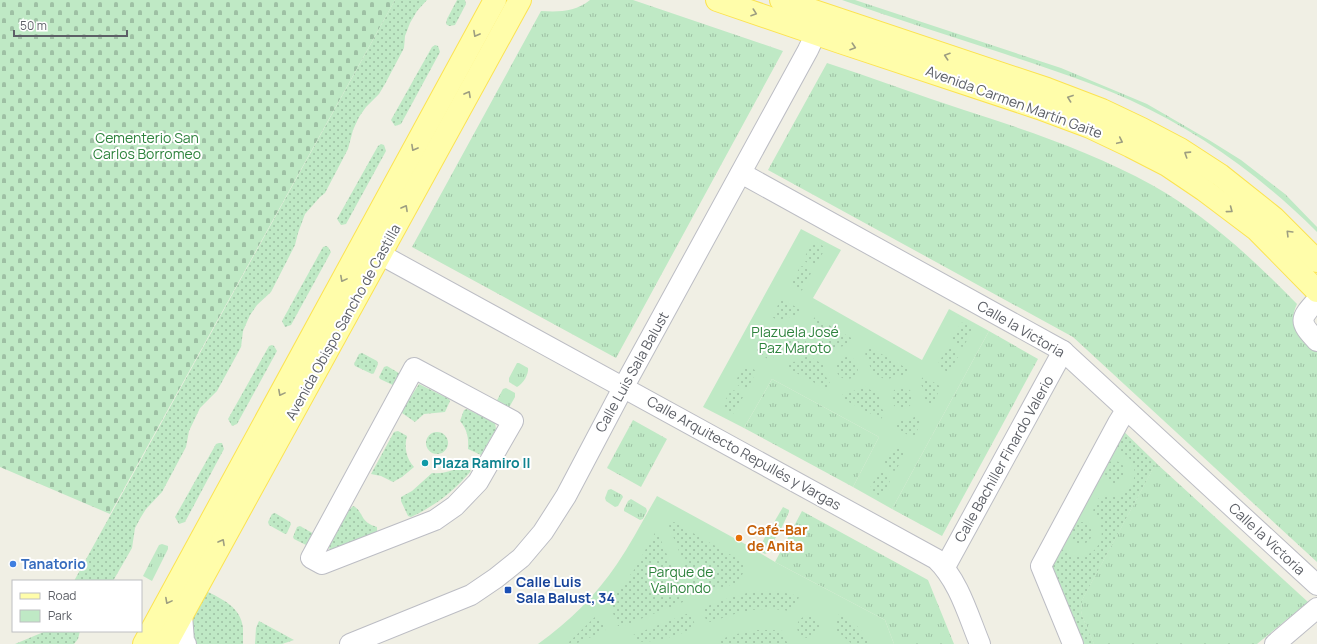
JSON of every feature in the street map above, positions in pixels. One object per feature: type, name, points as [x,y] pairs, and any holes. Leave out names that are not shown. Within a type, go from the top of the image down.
[{"type":"main road","name":"Avenida Obispo Sancho de Castilla","points":[[166,644],[370,249],[495,0]]},
{"type":"main road","name":"Avenida Obispo Sancho de Castilla","points":[[144,644],[370,249],[520,0]]},
{"type":"main road","name":"Avenida Carmen Martín Gaite","points":[[717,0],[1039,108],[1090,127],[1130,146],[1167,165],[1257,230],[1317,291]]},
{"type":"main road","name":"Avenida Carmen Martín Gaite","points":[[781,0],[1047,89],[1102,110],[1142,129],[1180,149],[1220,175],[1274,218],[1317,261]]},
{"type":"street","points":[[812,10],[817,24],[816,34]]},
{"type":"street","name":"Calle Luis Sala Balust","points":[[350,644],[471,595],[496,578],[521,558],[543,532],[566,496],[623,388],[816,34]]},
{"type":"street","name":"Calle la Victoria","points":[[741,173],[1063,351],[1317,585]]},
{"type":"street","name":"Calle Arquitecto Repullés y Vargas","points":[[370,249],[936,559],[945,567],[955,583],[980,644]]},
{"type":"street","points":[[1317,300],[1304,315],[1303,324],[1308,332],[1317,341]]},
{"type":"street","name":"Calle Bachiller Finardo Valerio","points":[[945,567],[1063,351]]},
{"type":"street","points":[[414,368],[510,419],[513,421],[478,482],[455,506],[435,520],[322,564],[311,558],[414,368]]},
{"type":"street","points":[[1073,644],[1041,566],[1126,410]]},
{"type":"street","points":[[1275,644],[1317,608]]},
{"type":"street","points":[[182,615],[184,641],[186,644]]},
{"type":"green space","name":"Cementerio San Carlos Borromeo","points":[[0,0],[395,0],[110,514],[0,467]]},
{"type":"green space","points":[[395,0],[427,0],[417,11],[410,23],[405,36],[404,48],[385,84],[379,94],[366,107],[359,117],[353,130],[348,149],[325,193],[305,214],[295,245],[271,292],[257,305],[250,315],[243,331],[241,347],[217,391],[200,408],[189,431],[186,447],[162,492],[146,509],[135,528],[132,548],[114,580],[75,580]]},
{"type":"green space","points":[[457,0],[465,0],[466,4],[455,25],[449,26],[446,24],[447,19]]},
{"type":"green space","points":[[590,0],[633,0],[783,51],[616,358],[412,247],[541,11],[573,9]]},
{"type":"green space","points":[[842,0],[855,0],[1061,68],[1147,104],[1241,160],[1285,194],[1317,227],[1317,232],[1275,193],[1230,158],[1181,127],[1130,100],[1100,87],[1021,59]]},
{"type":"green space","points":[[435,45],[438,46],[440,52],[401,124],[395,126],[391,120],[432,47]]},
{"type":"green space","points":[[827,63],[1036,134],[1084,152],[1130,173],[1192,210],[1247,255],[1297,304],[1293,319],[1297,330],[1317,349],[1317,562],[1073,337],[768,170]]},
{"type":"green space","points":[[381,144],[384,145],[386,151],[346,224],[341,225],[337,219],[378,146]]},
{"type":"green space","name":"Plazuela José Paz Maroto","points":[[801,229],[841,250],[813,298],[922,360],[949,309],[989,331],[892,509],[853,487],[879,437],[772,379],[744,428],[703,407]]},
{"type":"green space","points":[[813,242],[820,244],[825,249],[814,266],[804,261],[804,258]]},
{"type":"green space","points":[[326,246],[331,252],[291,325],[285,327],[282,321],[323,247]]},
{"type":"green space","points":[[802,266],[811,271],[811,273],[801,291],[791,285],[791,283]]},
{"type":"green space","points":[[781,299],[800,309],[797,316],[784,318],[779,321],[772,317]]},
{"type":"green space","points":[[815,317],[853,339],[851,344],[831,350],[816,342],[814,331],[810,324]]},
{"type":"green space","points":[[961,323],[968,324],[973,329],[962,347],[953,342],[952,339]]},
{"type":"green space","points":[[795,328],[803,331],[806,339],[803,347],[795,350],[787,347],[784,339],[787,331]]},
{"type":"green space","points":[[989,331],[1038,359],[942,536],[892,509]]},
{"type":"green space","points":[[764,332],[770,335],[771,345],[776,353],[771,361],[754,350],[762,333]]},
{"type":"green space","points":[[272,345],[277,351],[237,424],[232,426],[228,419],[269,346]]},
{"type":"green space","points":[[869,347],[908,369],[906,374],[886,380],[871,372],[869,361],[865,354]]},
{"type":"green space","points":[[947,348],[954,350],[959,355],[948,372],[938,367],[938,364]]},
{"type":"green space","points":[[362,353],[377,361],[378,364],[374,373],[372,374],[355,366],[354,364],[359,354]]},
{"type":"green space","points":[[807,355],[824,365],[825,374],[830,383],[826,389],[787,368],[790,362],[799,361]]},
{"type":"green space","points":[[847,357],[855,360],[858,368],[855,376],[847,379],[839,376],[836,368],[839,360]]},
{"type":"green space","points":[[517,363],[528,368],[528,370],[527,376],[517,387],[509,382],[509,378]]},
{"type":"green space","points":[[387,366],[402,375],[397,387],[380,379],[379,377],[384,367]]},
{"type":"green space","points":[[744,366],[751,368],[756,372],[748,388],[745,390],[735,382]]},
{"type":"green space","points":[[924,376],[941,387],[932,405],[925,401],[922,386],[919,382]]},
{"type":"green space","points":[[772,379],[879,437],[853,487],[744,428]]},
{"type":"green space","points":[[419,384],[449,399],[450,401],[445,412],[424,414],[415,422],[402,413]]},
{"type":"green space","points":[[862,385],[879,395],[880,404],[885,413],[881,419],[841,398],[844,392],[854,391]]},
{"type":"green space","points":[[902,387],[910,390],[913,398],[910,406],[902,409],[894,406],[891,398],[894,390]]},
{"type":"green space","points":[[506,388],[515,393],[515,397],[507,411],[495,404],[503,389]]},
{"type":"green space","points":[[731,390],[738,392],[743,397],[732,414],[723,409],[722,406]]},
{"type":"green space","points":[[467,409],[495,423],[496,429],[481,455],[468,449],[467,434],[460,421],[464,410]]},
{"type":"green space","points":[[916,416],[923,420],[913,438],[896,428],[899,420],[908,420]]},
{"type":"green space","points":[[1110,418],[1156,463],[1082,600],[1082,616],[1094,644],[1033,570],[1031,564]]},
{"type":"green space","points":[[633,420],[667,439],[641,487],[607,468]]},
{"type":"green space","points":[[398,431],[407,436],[406,452],[414,467],[393,482],[381,476],[371,474],[394,432]]},
{"type":"green space","points":[[1122,431],[1156,463],[1082,600],[1082,616],[1094,644],[1081,644],[1051,567],[1059,549],[1077,556],[1094,551],[1101,539],[1102,532],[1098,519],[1093,514],[1094,507],[1098,499],[1107,495],[1119,496],[1129,489],[1132,484],[1135,473],[1132,462],[1115,448]]},
{"type":"green space","points":[[437,432],[445,435],[448,443],[445,451],[437,454],[429,451],[426,443],[429,435]]},
{"type":"green space","points":[[222,443],[224,449],[185,522],[179,524],[175,517],[216,444]]},
{"type":"green space","points":[[893,447],[900,449],[905,454],[894,471],[885,466],[884,463]]},
{"type":"green space","points":[[1114,461],[1122,464],[1125,472],[1122,480],[1114,483],[1106,480],[1103,472],[1106,464]]},
{"type":"green space","points":[[1156,463],[1308,602],[1257,644],[1094,644],[1082,616],[1082,600]]},
{"type":"green space","points":[[462,466],[471,471],[458,485],[428,508],[411,517],[408,516],[401,501],[401,497],[412,491],[432,473],[447,472]]},
{"type":"green space","points":[[879,472],[886,474],[891,479],[883,495],[880,496],[871,491],[870,488]]},
{"type":"green space","points":[[611,489],[623,497],[618,506],[615,507],[606,501],[605,498],[608,490]]},
{"type":"green space","name":"Parque de Valhondo","points":[[657,496],[775,562],[885,620],[894,644],[538,644],[571,617],[591,597],[609,575],[633,539]]},
{"type":"green space","points":[[631,499],[646,508],[647,511],[643,519],[640,520],[624,511],[628,501]]},
{"type":"green space","points":[[353,506],[359,511],[367,522],[377,527],[377,534],[330,552],[329,547],[349,510]]},
{"type":"green space","points":[[783,507],[789,510],[789,512],[781,529],[779,529],[773,526],[773,524]]},
{"type":"green space","points":[[802,511],[928,580],[954,644],[894,644],[885,620],[775,562]]},
{"type":"green space","points":[[275,513],[290,522],[291,524],[287,533],[285,534],[269,525],[268,522],[272,514]]},
{"type":"green space","points":[[674,522],[745,563],[746,567],[738,583],[701,595],[696,594],[669,526],[670,523]]},
{"type":"green space","points":[[1081,522],[1089,525],[1092,533],[1089,541],[1081,544],[1073,541],[1070,533],[1073,525]]},
{"type":"green space","points":[[300,526],[316,535],[310,547],[294,539],[293,537],[297,527]]},
{"type":"green space","points":[[656,531],[684,596],[683,602],[623,626],[618,626],[609,603],[634,570]]},
{"type":"green space","points":[[769,532],[776,537],[765,554],[759,549],[767,533]]},
{"type":"green space","points":[[162,544],[168,546],[168,549],[152,581],[143,576],[159,545]]},
{"type":"green space","points":[[206,591],[230,605],[239,614],[243,628],[243,644],[193,644],[191,622],[193,615]]},
{"type":"green space","points":[[747,593],[785,593],[799,596],[797,604],[792,606],[789,611],[759,609],[742,612],[710,622],[706,620],[703,611],[705,607]]},
{"type":"green space","points":[[689,613],[691,614],[695,625],[693,629],[672,637],[642,642],[635,641],[633,635]]},
{"type":"green space","points":[[840,613],[856,625],[873,644],[852,644],[837,631],[835,620]]},
{"type":"green space","points":[[597,615],[603,622],[605,631],[575,644],[567,644]]},
{"type":"green space","points":[[808,616],[816,619],[819,627],[816,635],[808,638],[800,635],[797,627],[800,619]]},
{"type":"green space","points":[[259,621],[294,640],[282,644],[255,644],[256,628]]},
{"type":"green space","points":[[755,630],[783,631],[788,644],[717,644],[729,636]]},
{"type":"green space","points":[[44,632],[80,632],[78,639],[74,644],[15,644]]},
{"type":"place","name":"Plaza Ramiro II","points":[[425,463]]},
{"type":"place","name":"Café-Bar de Anita","points":[[739,538]]},
{"type":"place","name":"Tanatorio","points":[[13,564]]},
{"type":"place","name":"Calle Luis Sala Balust, 34","points":[[508,590]]}]
